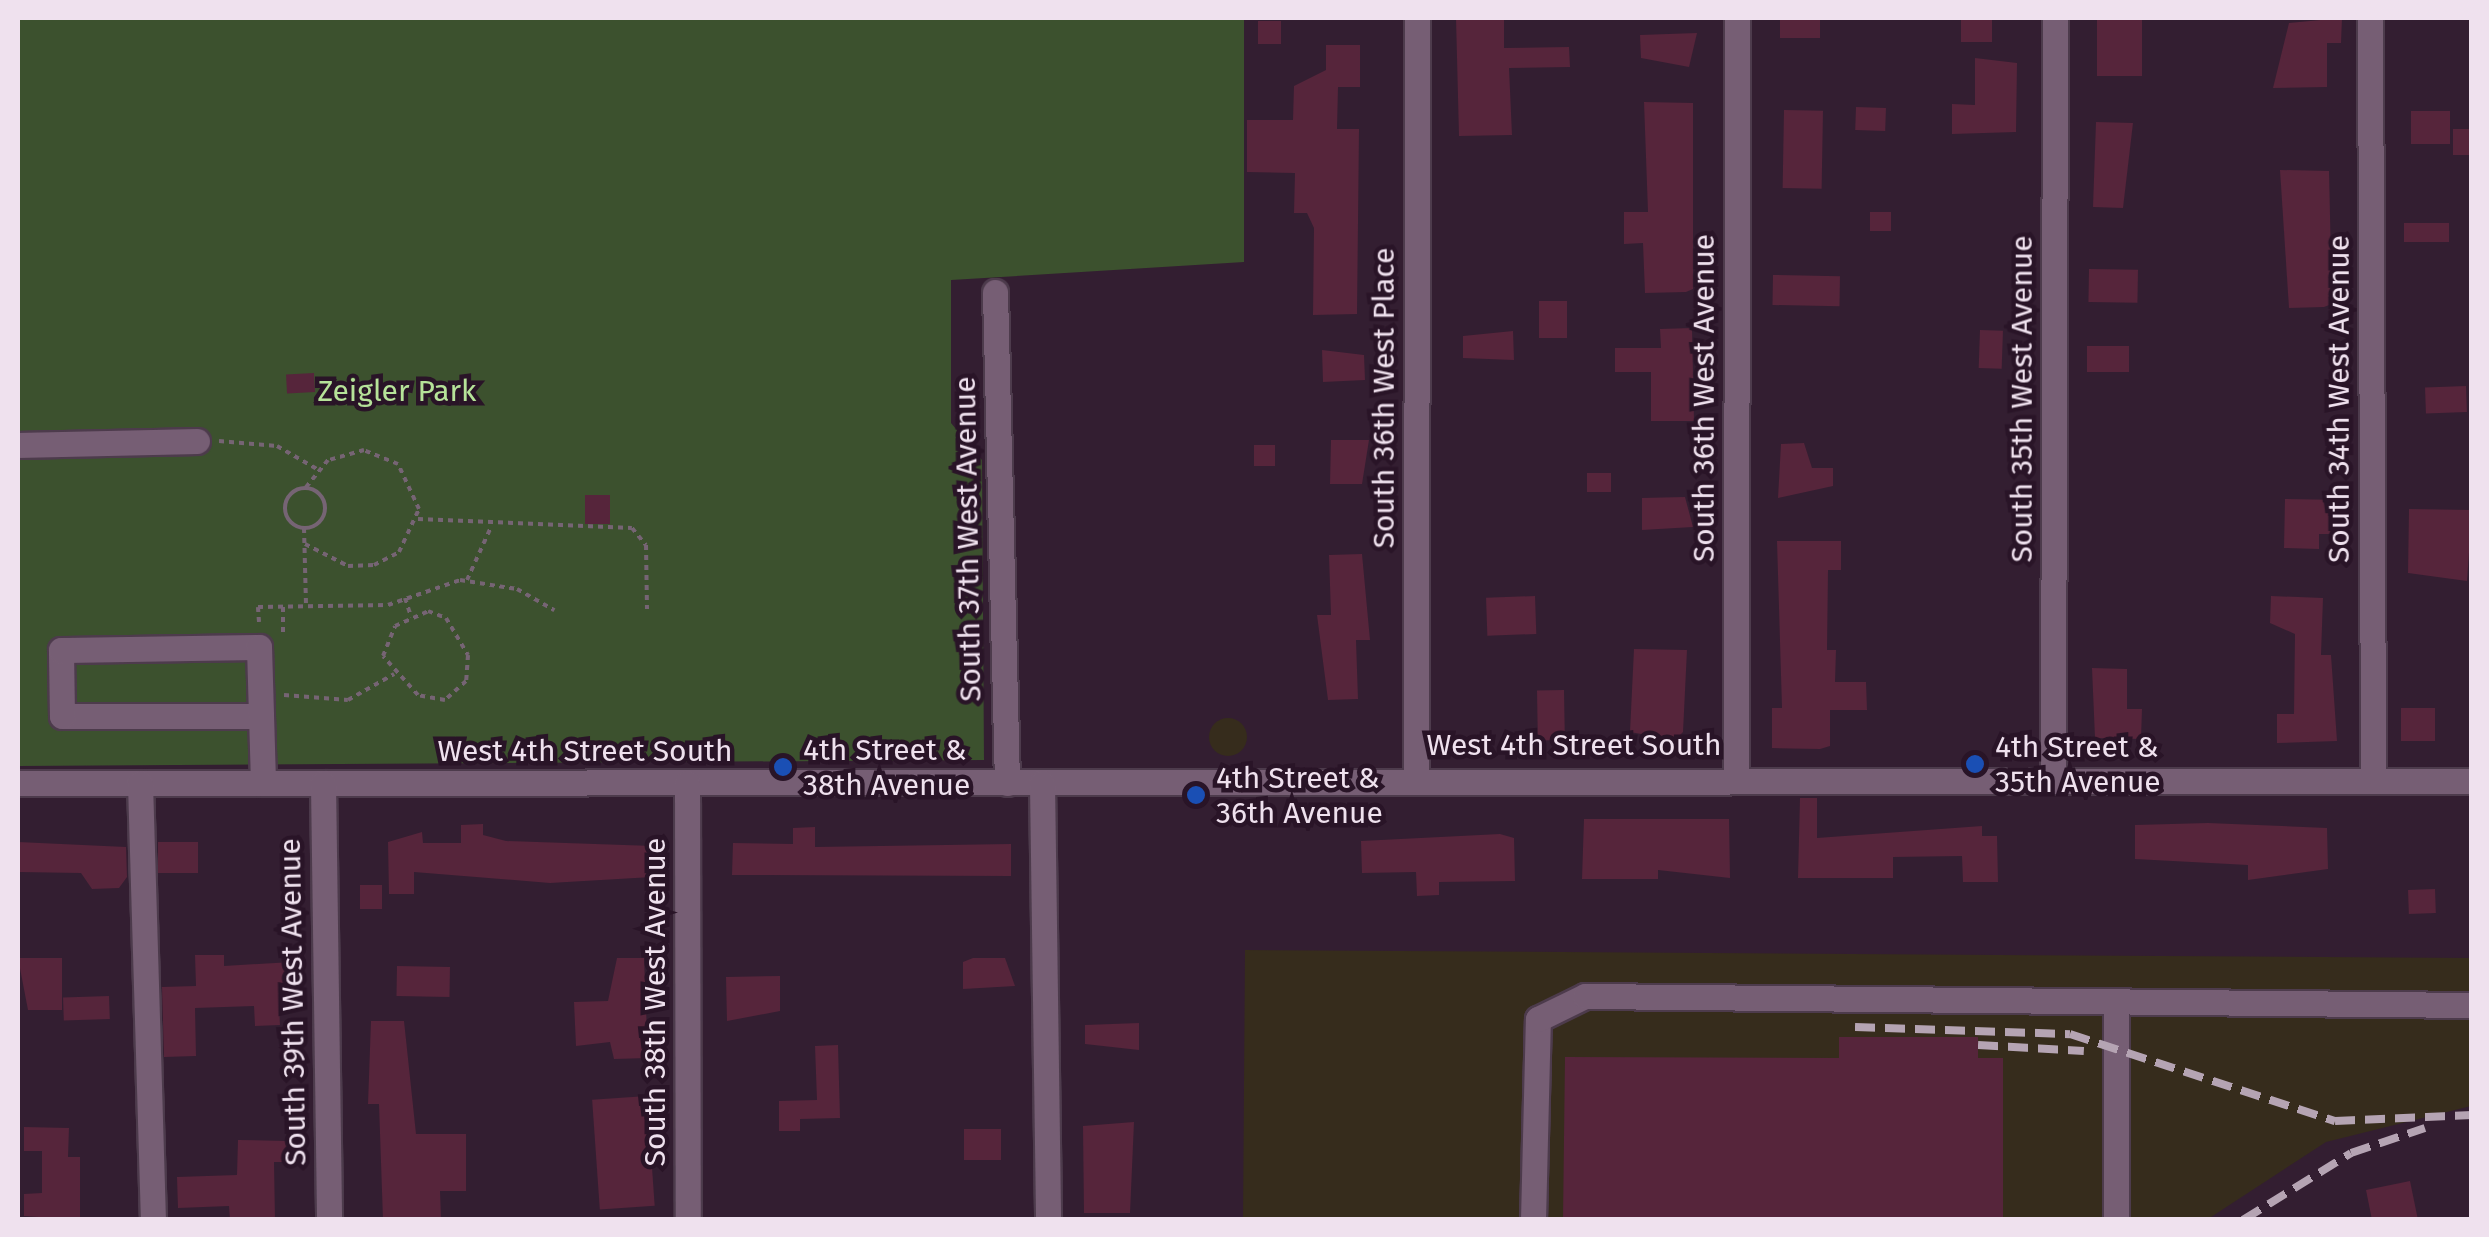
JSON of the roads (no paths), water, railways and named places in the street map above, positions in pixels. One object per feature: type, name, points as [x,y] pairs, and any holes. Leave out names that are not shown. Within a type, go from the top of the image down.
[{"type":"street","name":"South 36th West Place","points":[[1416,778],[1417,18]]},
{"type":"street","name":"South 36th West Avenue","points":[[1736,778],[1737,18]]},
{"type":"street","name":"South 35th West Avenue","points":[[2053,780],[2055,18]]},
{"type":"street","name":"South 34th West Avenue","points":[[2370,18],[2373,781]]},
{"type":"street","name":"South 37th West Avenue","points":[[995,292],[1007,784]]},
{"type":"street","points":[[18,445],[196,441]]},
{"type":"street","points":[[261,716],[62,716],[60,650],[260,647],[263,783]]},
{"type":"street","name":"West 4th Street South","points":[[18,784],[1007,784],[1416,778],[2472,781]]},
{"type":"street","name":"South 39th West Avenue","points":[[322,783],[329,1220]]},
{"type":"street","points":[[1042,783],[1048,1220]]},
{"type":"street","points":[[140,784],[153,1220]]},
{"type":"street","name":"South 38th West Avenue","points":[[687,784],[688,1220]]},
{"type":"street","points":[[1533,1220],[1538,1020],[1585,996],[2116,1006],[2472,1005]]},
{"type":"street","points":[[2116,1006],[2116,1220]]},
{"type":"railway","points":[[1855,1027],[2070,1034],[2335,1121],[2472,1115]]},
{"type":"railway","points":[[1978,1045],[2084,1051]]},
{"type":"railway","points":[[2243,1220],[2351,1153],[2425,1128]]},
{"type":"place","name":"4th Street & 35th Avenue","points":[[1975,764]]},
{"type":"place","name":"4th Street & 38th Avenue","points":[[783,767]]},
{"type":"place","name":"4th Street & 36th Avenue","points":[[1196,795]]},
{"type":"park label","name":"Zeigler Park","points":[[397,391]]}]
